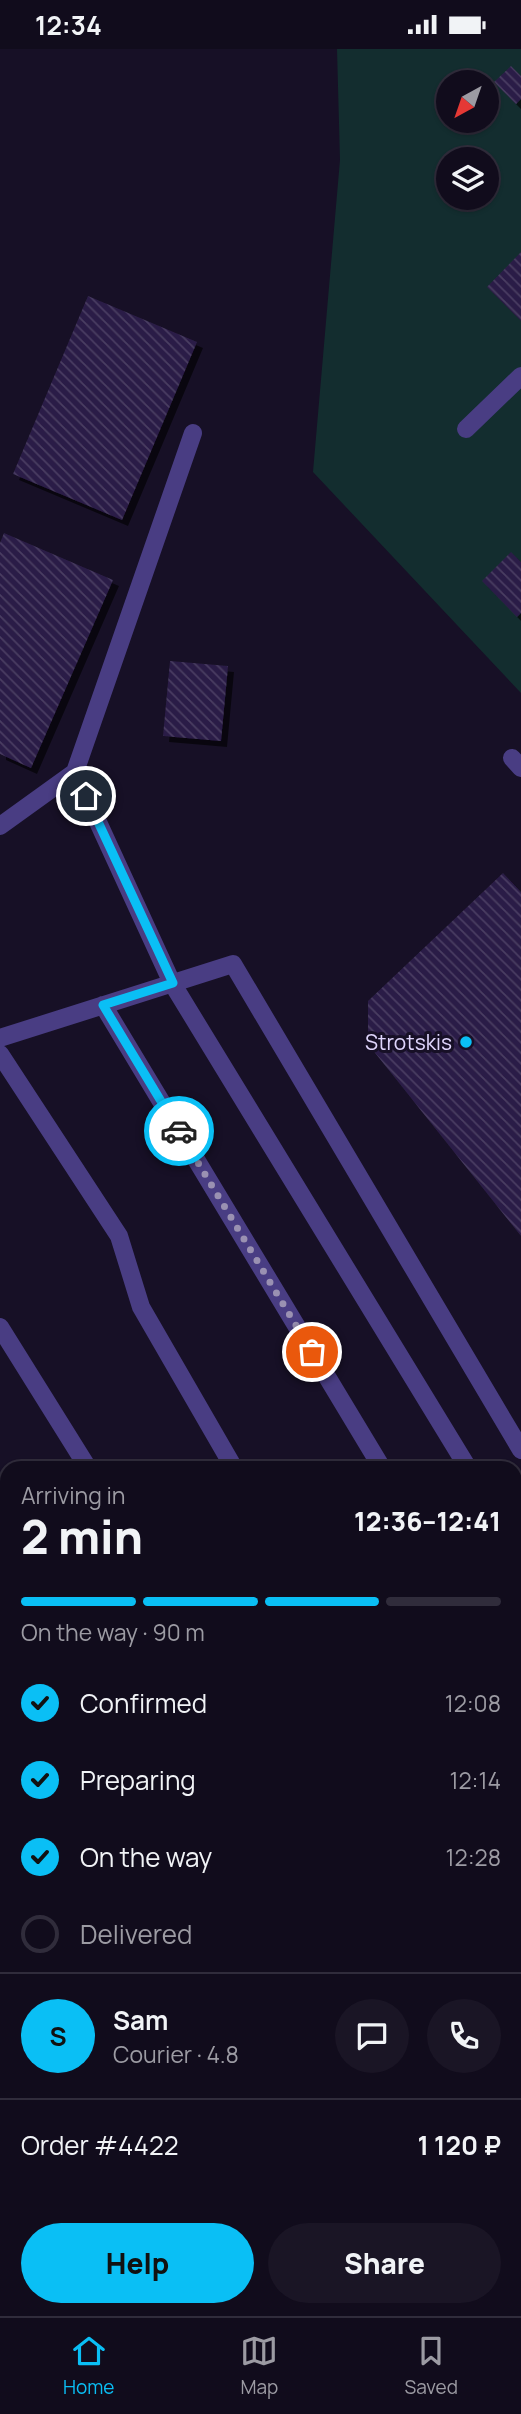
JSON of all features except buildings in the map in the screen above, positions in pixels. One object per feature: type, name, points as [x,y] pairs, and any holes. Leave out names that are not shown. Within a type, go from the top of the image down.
[{"type":"lane","points":[[466,429],[521,376]]},
{"type":"lane","points":[[0,827],[75,772],[194,433]]},
{"type":"lane","points":[[75,772],[173,983],[464,1461]]},
{"type":"lane","points":[[0,1038],[233,964],[521,1450]]},
{"type":"lane","points":[[103,1005],[378,1461]]},
{"type":"lane","points":[[0,1054],[119,1236],[141,1307],[230,1461]]},
{"type":"lane","points":[[0,1327],[85,1461]]},
{"type":"green space","points":[[337,49],[521,49],[521,693],[313,472],[340,160]]},
{"type":"way so far","points":[[179,1131],[312,1352]]},
{"type":"place","name":"Strotskis","points":[[466,1042]]},
{"type":"route","points":[[86,796],[173,983],[103,1005],[179,1131]]}]
